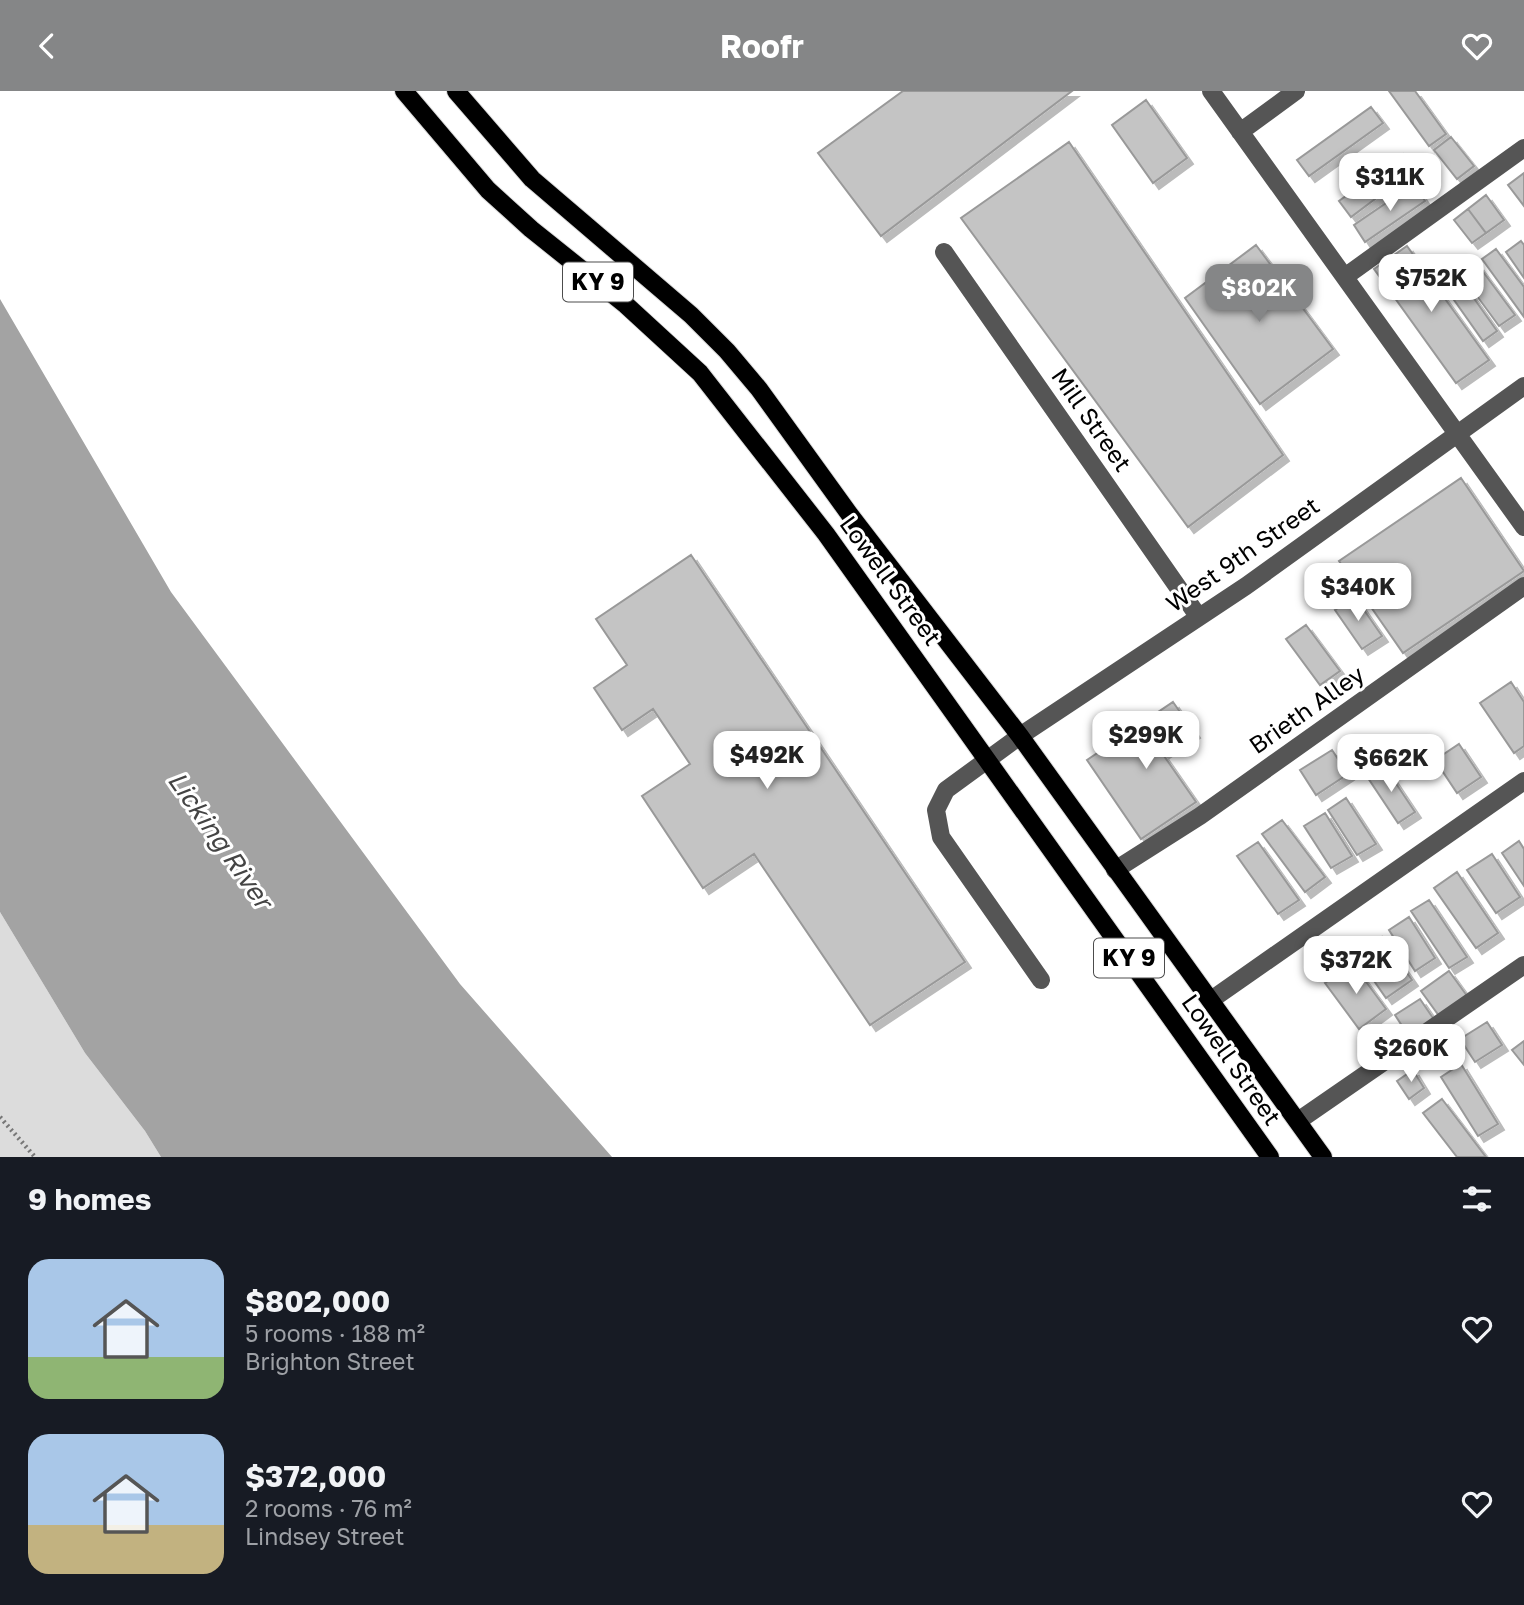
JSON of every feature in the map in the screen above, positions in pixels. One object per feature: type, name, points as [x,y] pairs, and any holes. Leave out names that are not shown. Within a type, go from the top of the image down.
[{"type":"main road","name":"Lowell Street","points":[[404,91],[488,190],[531,229],[626,305],[700,373],[827,534],[1270,1157]]},
{"type":"main road","name":"Lowell Street","points":[[456,91],[532,179],[649,278],[727,351],[1020,736],[1324,1157]]},
{"type":"street","points":[[1211,91],[1524,527]]},
{"type":"street","points":[[1240,132],[1296,91]]},
{"type":"street","points":[[1346,276],[1524,148]]},
{"type":"street","name":"Mill Street","points":[[944,252],[1198,616]]},
{"type":"street","name":"West 9th Street","points":[[1041,979],[942,837],[936,820],[936,810],[946,790],[1020,736],[1246,586],[1524,386]]},
{"type":"street","name":"Brieth Alley","points":[[1115,870],[1200,816],[1524,586]]},
{"type":"street","points":[[1211,1000],[1524,781]]},
{"type":"street","points":[[1298,1121],[1524,965]]},
{"type":"path","points":[[0,1117],[35,1157]]},
{"type":"shaded area","points":[[0,912],[85,1053],[145,1131],[161,1157],[0,1157]]},
{"type":"water","name":"Licking River","points":[[0,299],[171,592],[460,984],[612,1157],[161,1157],[145,1131],[85,1053],[0,912]]},
{"type":"building","points":[[903,91],[1072,91],[881,236],[818,153]]},
{"type":"building","points":[[1389,91],[1415,91],[1446,134],[1429,146]]},
{"type":"building","points":[[1146,100],[1187,158],[1153,183],[1112,125]]},
{"type":"building","points":[[1371,107],[1383,123],[1309,176],[1297,160]]},
{"type":"building","points":[[1451,137],[1474,166],[1457,179],[1434,150]]},
{"type":"building","points":[[1069,142],[1283,455],[1188,527],[961,218]]},
{"type":"building","points":[[1403,154],[1415,169],[1351,217],[1339,201]]},
{"type":"building","points":[[1524,173],[1524,206],[1508,185]]},
{"type":"building","points":[[1414,184],[1425,201],[1365,242],[1354,225]]},
{"type":"building","points":[[1486,195],[1504,220],[1486,233],[1468,209]]},
{"type":"building","points":[[1468,209],[1486,233],[1472,243],[1454,220]]},
{"type":"building","points":[[1521,241],[1524,245],[1524,278],[1506,252]]},
{"type":"building","points":[[1256,245],[1333,349],[1260,404],[1185,298]]},
{"type":"building","points":[[1407,246],[1489,360],[1456,383],[1374,269]]},
{"type":"building","points":[[1496,249],[1524,287],[1524,317],[1482,259]]},
{"type":"building","points":[[1478,265],[1515,315],[1499,326],[1463,277]]},
{"type":"building","points":[[1461,280],[1497,331],[1483,341],[1447,290]]},
{"type":"building","points":[[1461,478],[1524,571],[1403,653],[1339,561]]},
{"type":"building","points":[[691,555],[965,962],[870,1025],[754,854],[703,888],[642,796],[690,764],[653,709],[622,730],[594,688],[627,665],[596,619]]},
{"type":"building","points":[[1355,597],[1382,636],[1362,649],[1335,610]]},
{"type":"building","points":[[1306,625],[1340,671],[1320,685],[1286,639]]},
{"type":"building","points":[[1511,682],[1524,702],[1524,746],[1514,753],[1480,703]]},
{"type":"building","points":[[1173,702],[1194,732],[1162,753],[1196,802],[1141,839],[1087,760]]},
{"type":"building","points":[[1459,744],[1481,777],[1457,793],[1435,760]]},
{"type":"building","points":[[1332,750],[1348,774],[1316,795],[1300,770]]},
{"type":"building","points":[[1383,764],[1415,812],[1398,823],[1366,775]]},
{"type":"building","points":[[1346,798],[1376,844],[1357,855],[1328,810]]},
{"type":"building","points":[[1325,813],[1352,856],[1331,868],[1304,826]]},
{"type":"building","points":[[1282,820],[1325,877],[1305,892],[1262,834]]},
{"type":"building","points":[[1519,841],[1524,849],[1524,886],[1502,853]]},
{"type":"building","points":[[1258,842],[1299,900],[1278,914],[1237,856]]},
{"type":"building","points":[[1492,854],[1520,897],[1496,913],[1467,870]]},
{"type":"building","points":[[1457,872],[1498,933],[1476,948],[1434,888]]},
{"type":"building","points":[[1429,900],[1467,957],[1449,968],[1411,911]]},
{"type":"building","points":[[1409,917],[1435,958],[1415,971],[1389,930]]},
{"type":"building","points":[[1382,937],[1412,980],[1386,998],[1356,955]]},
{"type":"building","points":[[1353,964],[1386,1009],[1359,1029],[1325,983]]},
{"type":"building","points":[[1449,971],[1470,1000],[1442,1020],[1421,991]]},
{"type":"building","points":[[1420,999],[1435,1021],[1410,1038],[1395,1015]]},
{"type":"building","points":[[1487,1022],[1502,1045],[1475,1062],[1460,1039]]},
{"type":"building","points":[[1524,1041],[1524,1065],[1512,1050]]},
{"type":"building","points":[[1461,1064],[1498,1124],[1478,1136],[1441,1077]]},
{"type":"building","points":[[1413,1070],[1424,1088],[1409,1099],[1397,1081]]},
{"type":"building","points":[[1442,1099],[1486,1157],[1457,1157],[1423,1113]]}]
